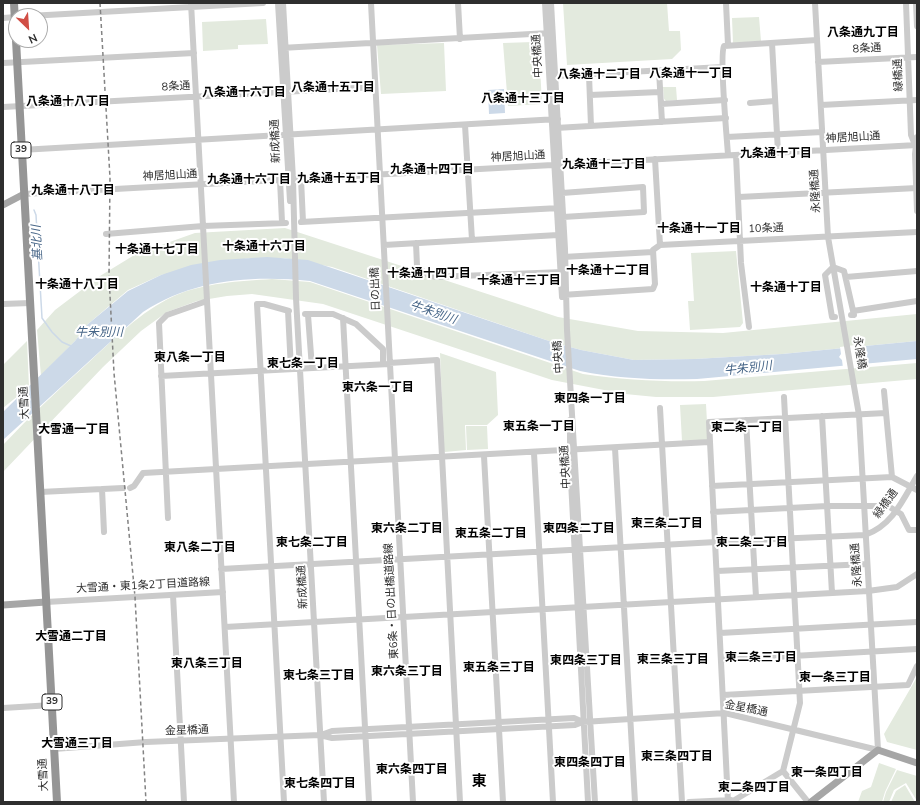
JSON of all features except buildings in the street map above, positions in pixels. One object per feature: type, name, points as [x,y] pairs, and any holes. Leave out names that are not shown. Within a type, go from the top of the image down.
[{"type":"highway","name":"大雪通","points":[[16,48],[57,802]]},
{"type":"main road","points":[[3,205],[24,194]]},
{"type":"main road","points":[[3,605],[46,602]]},
{"type":"main road","points":[[809,802],[878,750],[917,763]]},
{"type":"street","points":[[48,15],[191,5],[263,3]]},
{"type":"street","name":"新成橋通","points":[[278,3],[286,92],[324,802]]},
{"type":"street","name":"新成橋通","points":[[283,3],[283,47]]},
{"type":"street","points":[[371,3],[384,248],[416,243],[558,235]]},
{"type":"street","points":[[458,3],[460,39]]},
{"type":"street","name":"中央橋通","points":[[545,3],[550,33]]},
{"type":"street","name":"中央橋通","points":[[551,3],[550,33],[552,76],[560,208],[563,217],[563,272],[567,330]]},
{"type":"street","points":[[726,3],[728,45]]},
{"type":"street","name":"永隆橋通","points":[[815,3],[828,236],[845,329]]},
{"type":"street","name":"緑橋通","points":[[906,3],[908,57],[914,100],[910,113],[911,135],[916,145]]},
{"type":"street","points":[[916,3],[917,26]]},
{"type":"street","points":[[191,5],[221,569]]},
{"type":"street","points":[[906,13],[917,13]]},
{"type":"street","points":[[283,47],[460,39],[550,33]]},
{"type":"street","points":[[728,155],[722,49],[724,46],[817,40]]},
{"type":"street","points":[[772,43],[778,152]]},
{"type":"street","points":[[3,64],[194,53]]},
{"type":"street","name":"8条通","points":[[818,62],[917,56]]},
{"type":"street","points":[[552,76],[723,67]]},
{"type":"street","points":[[659,71],[662,122]]},
{"type":"street","points":[[589,75],[591,126]]},
{"type":"street","name":"8条通","points":[[3,107],[375,87]]},
{"type":"street","points":[[590,95],[660,92]]},
{"type":"street","points":[[661,104],[725,100]]},
{"type":"street","points":[[821,105],[914,100]]},
{"type":"street","points":[[750,103],[775,101]]},
{"type":"street","points":[[910,113],[917,113]]},
{"type":"street","points":[[555,128],[726,118]]},
{"type":"street","points":[[21,150],[555,119]]},
{"type":"street","points":[[465,125],[472,240]]},
{"type":"street","points":[[727,137],[822,132]]},
{"type":"street","name":"緑橋通","points":[[917,137],[917,211]]},
{"type":"street","name":"神居旭山通","points":[[24,194],[916,145]]},
{"type":"street","points":[[736,155],[740,241],[749,327]]},
{"type":"street","points":[[564,295],[653,289],[655,284],[653,252],[655,247],[660,245],[655,159]]},
{"type":"street","name":"中央橋通","points":[[557,165],[562,193],[558,235],[563,257]]},
{"type":"street","points":[[301,179],[302,222],[560,208]]},
{"type":"street","points":[[106,234],[203,226],[284,223],[280,180]]},
{"type":"street","points":[[562,193],[642,187],[644,206],[644,212],[563,217]]},
{"type":"street","points":[[739,197],[916,188]]},
{"type":"street","name":"10条通","points":[[660,245],[917,232]]},
{"type":"street","points":[[416,243],[417,266],[426,274],[435,277],[563,272]]},
{"type":"street","name":"日の出橋","points":[[384,248],[387,326]]},
{"type":"street","points":[[563,257],[653,252]]},
{"type":"street","points":[[835,317],[832,317],[825,275],[833,267],[844,271],[852,313],[917,301]]},
{"type":"street","points":[[846,277],[917,271]]},
{"type":"street","points":[[168,518],[159,321],[172,312],[207,301]]},
{"type":"street","points":[[3,304],[30,303]]},
{"type":"street","points":[[284,802],[257,304],[264,304],[289,311],[291,369]]},
{"type":"street","points":[[312,368],[307,315],[333,314],[356,324],[383,349],[387,364]]},
{"type":"street","points":[[343,318],[369,802]]},
{"type":"street","name":"東6条・日の出橋道路線","points":[[387,326],[387,364],[400,559],[413,802]]},
{"type":"street","name":"永隆橋","points":[[845,329],[853,380]]},
{"type":"street","name":"中央橋","points":[[567,330],[571,382]]},
{"type":"street","points":[[161,376],[437,360],[446,557],[460,802]]},
{"type":"street","name":"永隆橋通","points":[[853,380],[859,415],[866,564],[878,750]]},
{"type":"street","name":"中央橋通","points":[[571,382],[574,550],[588,802]]},
{"type":"street","points":[[884,391],[892,477]]},
{"type":"street","points":[[690,802],[731,801],[783,771],[800,703],[784,398]]},
{"type":"street","points":[[660,408],[682,802]]},
{"type":"street","points":[[731,801],[723,695],[709,422],[886,413]]},
{"type":"street","points":[[822,416],[832,593]]},
{"type":"street","points":[[746,420],[756,597]]},
{"type":"street","points":[[130,488],[134,486],[143,473],[484,456],[709,442]]},
{"type":"street","points":[[615,448],[635,802]]},
{"type":"street","name":"中央橋通","points":[[572,450],[581,549],[595,802]]},
{"type":"street","points":[[534,453],[553,802]]},
{"type":"street","points":[[484,456],[503,802]]},
{"type":"street","name":"緑橋通","points":[[865,536],[881,528],[897,510],[917,476]]},
{"type":"street","points":[[712,486],[892,477],[917,490]]},
{"type":"street","points":[[40,492],[122,488]]},
{"type":"street","points":[[102,489],[104,532]]},
{"type":"street","points":[[713,512],[827,506],[888,506],[897,510],[901,514],[909,530],[917,530]]},
{"type":"street","name":"大雪通・東1条2丁目道路線","points":[[46,602],[223,592],[221,569],[667,544],[829,536],[865,536]]},
{"type":"street","points":[[717,572],[866,564]]},
{"type":"street","points":[[225,627],[868,591],[897,587],[915,576],[917,583]]},
{"type":"street","points":[[223,592],[234,802]]},
{"type":"street","points":[[173,595],[184,802]]},
{"type":"street","points":[[720,633],[917,622]]},
{"type":"street","points":[[722,660],[917,649]]},
{"type":"street","points":[[723,695],[908,685],[917,666]]},
{"type":"street","points":[[3,708],[52,705]]},
{"type":"street","name":"金星橋通","points":[[320,735],[332,738],[456,732],[575,725],[590,721],[725,713],[878,750]]},
{"type":"street","name":"金星橋通","points":[[54,749],[181,740],[320,735],[332,731],[456,724],[574,718],[584,722]]},
{"type":"street","points":[[783,771],[809,802]]},
{"type":"shaded area","points":[[563,3],[667,3],[669,31],[680,31],[681,50],[672,59],[567,65]]},
{"type":"shaded area","points":[[759,17],[761,41],[733,43],[732,18]]},
{"type":"shaded area","points":[[266,19],[268,44],[238,45],[238,49],[203,51],[202,22]]},
{"type":"shaded area","points":[[533,42],[539,48],[542,104],[508,106],[503,43]]},
{"type":"shaded area","points":[[444,43],[446,91],[381,94],[377,45]]},
{"type":"shaded area","points":[[663,87],[676,87],[677,100],[666,101],[664,99]]},
{"type":"shaded area","points":[[285,228],[558,317],[638,331],[723,333],[917,314],[917,341],[782,354],[695,359],[634,360],[581,350],[555,343],[332,267],[284,258],[249,258],[161,275],[128,290],[88,324],[75,341],[41,376],[37,330],[55,310],[100,276],[136,254],[195,233]]},
{"type":"shaded area","points":[[736,251],[743,323],[740,327],[690,330],[688,301],[694,301],[691,253]]},
{"type":"shaded area","points":[[272,279],[310,282],[583,374],[643,380],[704,381],[917,363],[917,379],[713,397],[656,397],[625,394],[552,380],[323,304],[252,294],[227,296],[197,301],[167,312],[141,331],[103,367],[3,472],[3,445],[108,344],[128,326],[150,310],[174,296],[197,288],[222,283]]},
{"type":"shaded area","points":[[27,341],[29,387],[3,408],[3,365]]},
{"type":"shaded area","points":[[440,353],[496,372],[498,415],[487,425],[465,425],[466,450],[444,451]]},
{"type":"shaded area","points":[[706,404],[708,440],[682,441],[680,405]]},
{"type":"shaded area","points":[[466,426],[487,426],[488,449],[467,450]]},
{"type":"shaded area","points":[[917,677],[917,750],[887,742],[884,734]]},
{"type":"shaded area","points":[[879,763],[896,769],[882,802],[858,802],[862,791],[871,787]]},
{"type":"shaded area","points":[[897,770],[917,776],[917,801],[906,783],[894,790],[889,802],[883,802],[886,792]]},
{"type":"shaded area","points":[[905,785],[915,802],[891,802],[896,791]]},
{"type":"water","points":[[504,89],[505,113],[489,114],[488,90]]},
{"type":"water","name":"牛朱別川","points":[[267,257],[308,260],[555,343],[581,350],[634,360],[695,359],[782,354],[917,341],[917,359],[697,379],[653,379],[609,376],[580,371],[310,281],[288,279],[245,279],[203,286],[182,292],[143,312],[3,440],[3,412],[75,341],[88,324],[128,291],[161,275],[191,265],[220,260]]},
{"type":"pier","points":[[855,345],[856,353],[859,355],[857,358],[859,366],[843,368],[842,360],[839,357],[841,354],[840,347]]},
{"type":"waterway","name":"基北川","points":[[34,210],[36,215],[42,318],[52,332],[62,342],[71,346]]},
{"type":"railway","points":[[100,3],[110,178],[109,276],[114,373],[135,597],[146,802]]},
{"type":"district","name":"八条通九丁目","points":[[863,33]]},
{"type":"district","name":"八条通十一丁目","points":[[691,74]]},
{"type":"district","name":"八条通十二丁目","points":[[599,75]]},
{"type":"district","name":"八条通十五丁目","points":[[333,88]]},
{"type":"district","name":"八条通十六丁目","points":[[244,93]]},
{"type":"district","name":"八条通十三丁目","points":[[523,99]]},
{"type":"district","name":"八条通十八丁目","points":[[68,102]]},
{"type":"district","name":"九条通十丁目","points":[[776,154]]},
{"type":"district","name":"九条通十二丁目","points":[[604,165]]},
{"type":"district","name":"九条通十四丁目","points":[[432,170]]},
{"type":"district","name":"九条通十五丁目","points":[[339,179]]},
{"type":"district","name":"九条通十六丁目","points":[[249,180]]},
{"type":"district","name":"九条通十八丁目","points":[[73,191]]},
{"type":"district","name":"十条通十一丁目","points":[[699,229]]},
{"type":"district","name":"十条通十六丁目","points":[[264,247]]},
{"type":"district","name":"十条通十七丁目","points":[[157,250]]},
{"type":"district","name":"十条通十二丁目","points":[[608,271]]},
{"type":"district","name":"十条通十四丁目","points":[[429,274]]},
{"type":"district","name":"十条通十三丁目","points":[[519,281]]},
{"type":"district","name":"十条通十八丁目","points":[[77,285]]},
{"type":"district","name":"十条通十丁目","points":[[786,288]]},
{"type":"district","name":"東八条一丁目","points":[[190,358]]},
{"type":"district","name":"東七条一丁目","points":[[303,364]]},
{"type":"district","name":"東六条一丁目","points":[[378,388]]},
{"type":"district","name":"東四条一丁目","points":[[590,399]]},
{"type":"district","name":"東五条一丁目","points":[[539,427]]},
{"type":"district","name":"東二条一丁目","points":[[747,428]]},
{"type":"district","name":"大雪通一丁目","points":[[74,430]]},
{"type":"district","name":"東三条二丁目","points":[[667,524]]},
{"type":"district","name":"東六条二丁目","points":[[407,529]]},
{"type":"district","name":"東四条二丁目","points":[[579,529]]},
{"type":"district","name":"東五条二丁目","points":[[491,534]]},
{"type":"district","name":"東七条二丁目","points":[[312,543]]},
{"type":"district","name":"東二条二丁目","points":[[752,543]]},
{"type":"district","name":"東八条二丁目","points":[[200,548]]},
{"type":"district","name":"大雪通二丁目","points":[[71,637]]},
{"type":"district","name":"東二条三丁目","points":[[761,658]]},
{"type":"district","name":"東三条三丁目","points":[[673,660]]},
{"type":"district","name":"東四条三丁目","points":[[586,661]]},
{"type":"district","name":"東八条三丁目","points":[[207,664]]},
{"type":"district","name":"東五条三丁目","points":[[499,668]]},
{"type":"district","name":"東六条三丁目","points":[[407,672]]},
{"type":"district","name":"東七条三丁目","points":[[319,676]]},
{"type":"district","name":"東一条三丁目","points":[[835,678]]},
{"type":"district","name":"大雪通三丁目","points":[[77,744]]},
{"type":"district","name":"東三条四丁目","points":[[677,757]]},
{"type":"district","name":"東四条四丁目","points":[[590,763]]},
{"type":"district","name":"東六条四丁目","points":[[412,770]]},
{"type":"district","name":"東一条四丁目","points":[[827,773]]},
{"type":"district","name":"東","points":[[479,782]]},
{"type":"district","name":"東七条四丁目","points":[[320,784]]},
{"type":"district","name":"東二条四丁目","points":[[754,788]]}]
